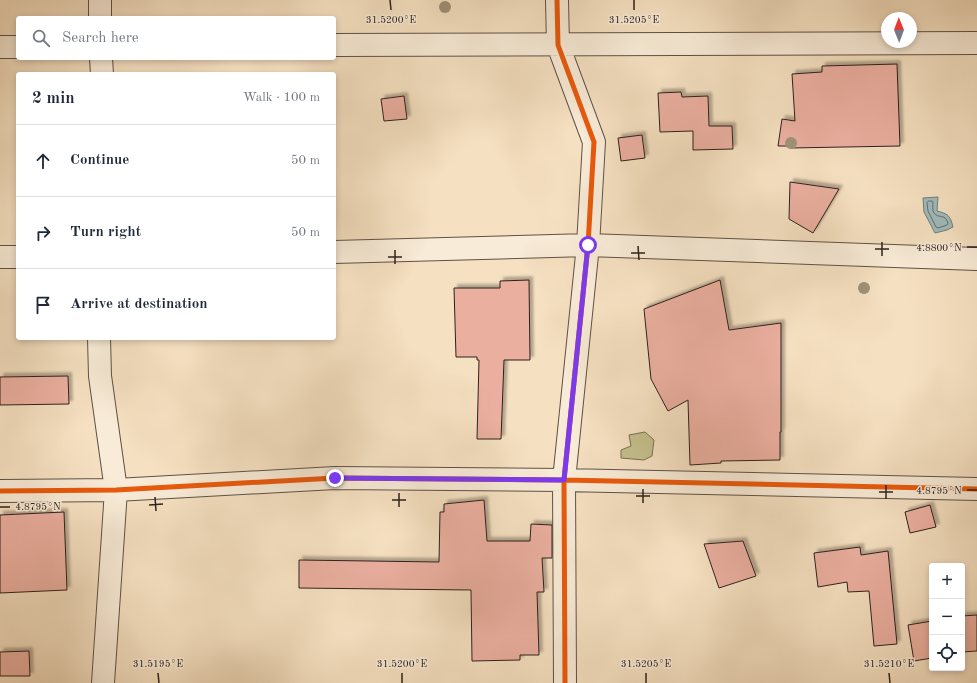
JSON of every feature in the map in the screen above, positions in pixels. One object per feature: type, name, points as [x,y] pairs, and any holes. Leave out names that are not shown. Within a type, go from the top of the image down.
[{"type":"street","points":[[100,0],[100,16]]},
{"type":"street","points":[[557,0],[558,45],[594,142],[588,245],[564,480],[564,683]]},
{"type":"street","points":[[336,45],[977,43]]},
{"type":"street","points":[[0,47],[16,47]]},
{"type":"street","points":[[101,60],[102,72]]},
{"type":"street","points":[[336,252],[588,245],[977,259]]},
{"type":"street","points":[[0,257],[16,257]]},
{"type":"street","points":[[99,340],[100,376],[116,490],[103,683]]},
{"type":"street","points":[[0,491],[116,490],[335,478],[564,480],[977,489]]},
{"type":"shaded area","points":[[645,432],[654,440],[652,456],[644,460],[621,458],[621,450],[631,446],[629,435]]},
{"type":"water","points":[[938,197],[937,211],[948,216],[953,227],[935,233],[924,212],[923,198]]},
{"type":"building","points":[[897,64],[900,146],[790,148],[790,146],[778,146],[782,119],[795,121],[792,74],[822,72],[822,66]]},
{"type":"building","points":[[681,92],[682,97],[708,96],[709,126],[732,126],[733,149],[693,150],[693,131],[660,132],[658,93]]},
{"type":"building","points":[[404,96],[407,119],[384,121],[381,99]]},
{"type":"building","points":[[642,135],[645,158],[621,161],[618,138]]},
{"type":"building","points":[[790,182],[839,189],[813,233],[789,219]]},
{"type":"building","points":[[529,280],[530,360],[504,360],[501,439],[477,439],[479,360],[477,360],[477,357],[456,357],[454,288],[500,288],[500,281]]},
{"type":"building","points":[[720,280],[729,330],[781,323],[780,460],[721,461],[721,463],[690,465],[688,400],[668,411],[651,379],[644,309]]},
{"type":"building","points":[[68,376],[69,404],[0,405],[0,377]]},
{"type":"building","points":[[484,500],[487,541],[530,541],[531,524],[552,525],[552,558],[542,558],[544,592],[537,592],[539,655],[520,655],[520,660],[472,661],[471,590],[299,588],[299,560],[439,562],[440,512],[444,512],[444,504]]},
{"type":"building","points":[[930,505],[936,527],[910,533],[905,512]]},
{"type":"building","points":[[64,512],[67,590],[0,593],[0,515]]},
{"type":"building","points":[[743,541],[756,576],[719,588],[704,544]]},
{"type":"building","points":[[860,547],[861,555],[888,551],[897,644],[874,646],[869,591],[848,592],[847,582],[818,587],[814,553]]},
{"type":"building","points":[[977,615],[977,651],[965,652],[965,616]]},
{"type":"building","points":[[929,622],[929,658],[914,661],[908,625]]},
{"type":"building","points":[[29,651],[30,676],[0,676],[0,652]]},
{"type":"cycle path","points":[[557,0],[558,45],[594,142],[588,245],[564,480],[565,683]]},
{"type":"cycle path","points":[[0,491],[116,490],[335,478],[564,480],[977,489]]},
{"type":"route","points":[[335,478],[564,480],[588,245]]}]
